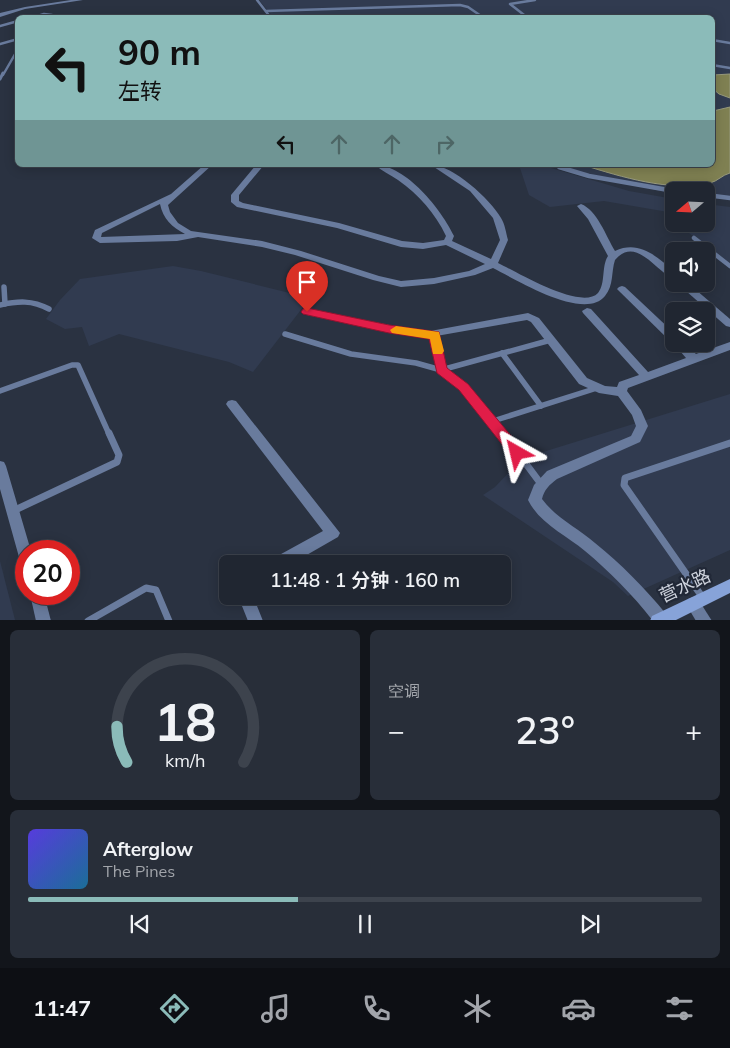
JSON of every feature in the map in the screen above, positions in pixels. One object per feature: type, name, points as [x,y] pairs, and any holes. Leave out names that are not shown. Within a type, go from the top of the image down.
[{"type":"street","points":[[0,15],[25,8],[81,0]]},
{"type":"street","points":[[206,167],[164,204],[166,212],[175,225],[189,233],[271,246],[401,284],[434,281],[472,273],[493,264],[504,240],[497,218],[473,189],[438,167]]},
{"type":"street","points":[[259,167],[235,195],[235,202],[240,205],[339,226],[401,244],[423,246],[446,242],[565,299],[585,301],[598,298],[605,290],[609,261],[616,252],[626,249],[647,253],[665,268]]},
{"type":"street","points":[[383,167],[419,191],[447,228],[450,236],[446,242]]},
{"type":"street","points":[[173,195],[98,232],[96,238],[100,240],[177,238],[198,234]]},
{"type":"street","points":[[581,206],[592,218],[613,256]]},
{"type":"street","points":[[622,289],[665,330]]},
{"type":"street","points":[[692,292],[730,324]]},
{"type":"street","points":[[587,311],[646,376]]},
{"type":"street","points":[[307,312],[425,335],[528,316],[535,320],[583,381],[597,388],[621,392],[637,413],[642,426],[636,439],[552,475],[541,485],[535,500],[540,509],[604,560],[641,594],[659,620]]},
{"type":"street","points":[[621,392],[624,385],[730,346]]},
{"type":"street","points":[[687,352],[694,359]]},
{"type":"street","points":[[232,404],[333,533],[293,555]]},
{"type":"street","points":[[0,466],[21,540]]},
{"type":"street","name":"营水路","points":[[659,620],[730,586]]},
{"type":"street","points":[[698,601],[705,620]]},
{"type":"street","points":[[39,605],[44,620]]},
{"type":"street","points":[[249,605],[256,620]]},
{"type":"lane","points":[[257,0],[269,15]]},
{"type":"lane","points":[[524,15],[510,4],[535,0]]},
{"type":"lane","points":[[266,11],[460,5],[468,7],[480,15]]},
{"type":"lane","points":[[0,26],[15,22]]},
{"type":"lane","points":[[0,44],[15,40]]},
{"type":"lane","points":[[715,40],[730,43]]},
{"type":"lane","points":[[0,79],[15,54]]},
{"type":"lane","points":[[715,66],[730,68]]},
{"type":"lane","points":[[560,167],[589,176],[665,189]]},
{"type":"lane","points":[[715,196],[730,198]]},
{"type":"lane","points":[[694,238],[730,266]]},
{"type":"lane","points":[[4,287],[3,305],[24,300],[37,302],[49,309]]},
{"type":"lane","points":[[285,334],[323,347],[372,358],[424,365],[441,370],[464,387],[493,421],[541,485]]},
{"type":"lane","points":[[435,334],[441,370]]},
{"type":"lane","points":[[441,370],[551,340]]},
{"type":"lane","points":[[502,353],[540,406]]},
{"type":"lane","points":[[0,391],[72,365],[78,365],[119,455],[117,462],[13,511]]},
{"type":"lane","points":[[493,421],[597,388]]},
{"type":"lane","points":[[698,601],[624,485],[625,478],[730,443]]},
{"type":"lane","points":[[88,620],[146,588],[156,590],[169,620]]},
{"type":"shaded area","points":[[259,0],[730,0],[730,199],[715,198],[715,182],[665,182],[665,192],[621,183],[565,167],[715,167],[715,15],[272,15]]},
{"type":"shaded area","points":[[730,74],[730,98],[715,91],[715,75]]},
{"type":"shaded area","points":[[730,107],[730,173],[713,182],[665,182],[665,184],[646,182],[590,167],[715,167],[715,111]]},
{"type":"shaded area","points":[[520,167],[548,167],[629,191],[665,197],[665,211],[604,201],[550,207],[529,195]]},
{"type":"shaded area","points":[[715,205],[730,207],[730,266],[715,254],[715,242],[700,242],[689,233],[715,232]]},
{"type":"shaded area","points":[[173,266],[310,298],[253,372],[229,362],[119,334],[89,346],[82,327],[65,329],[46,319],[60,300],[80,279]]},
{"type":"shaded area","points":[[730,394],[730,550],[628,596],[613,582],[483,495],[495,487],[513,468],[543,452]]},
{"type":"shaded area","points":[[0,561],[15,620],[0,620]]},
{"type":"slow traffic","points":[[396,330],[425,335],[435,334],[438,351]]},
{"type":"route","points":[[307,312],[389,329],[425,335],[435,334],[441,370],[464,387],[517,453]]}]
